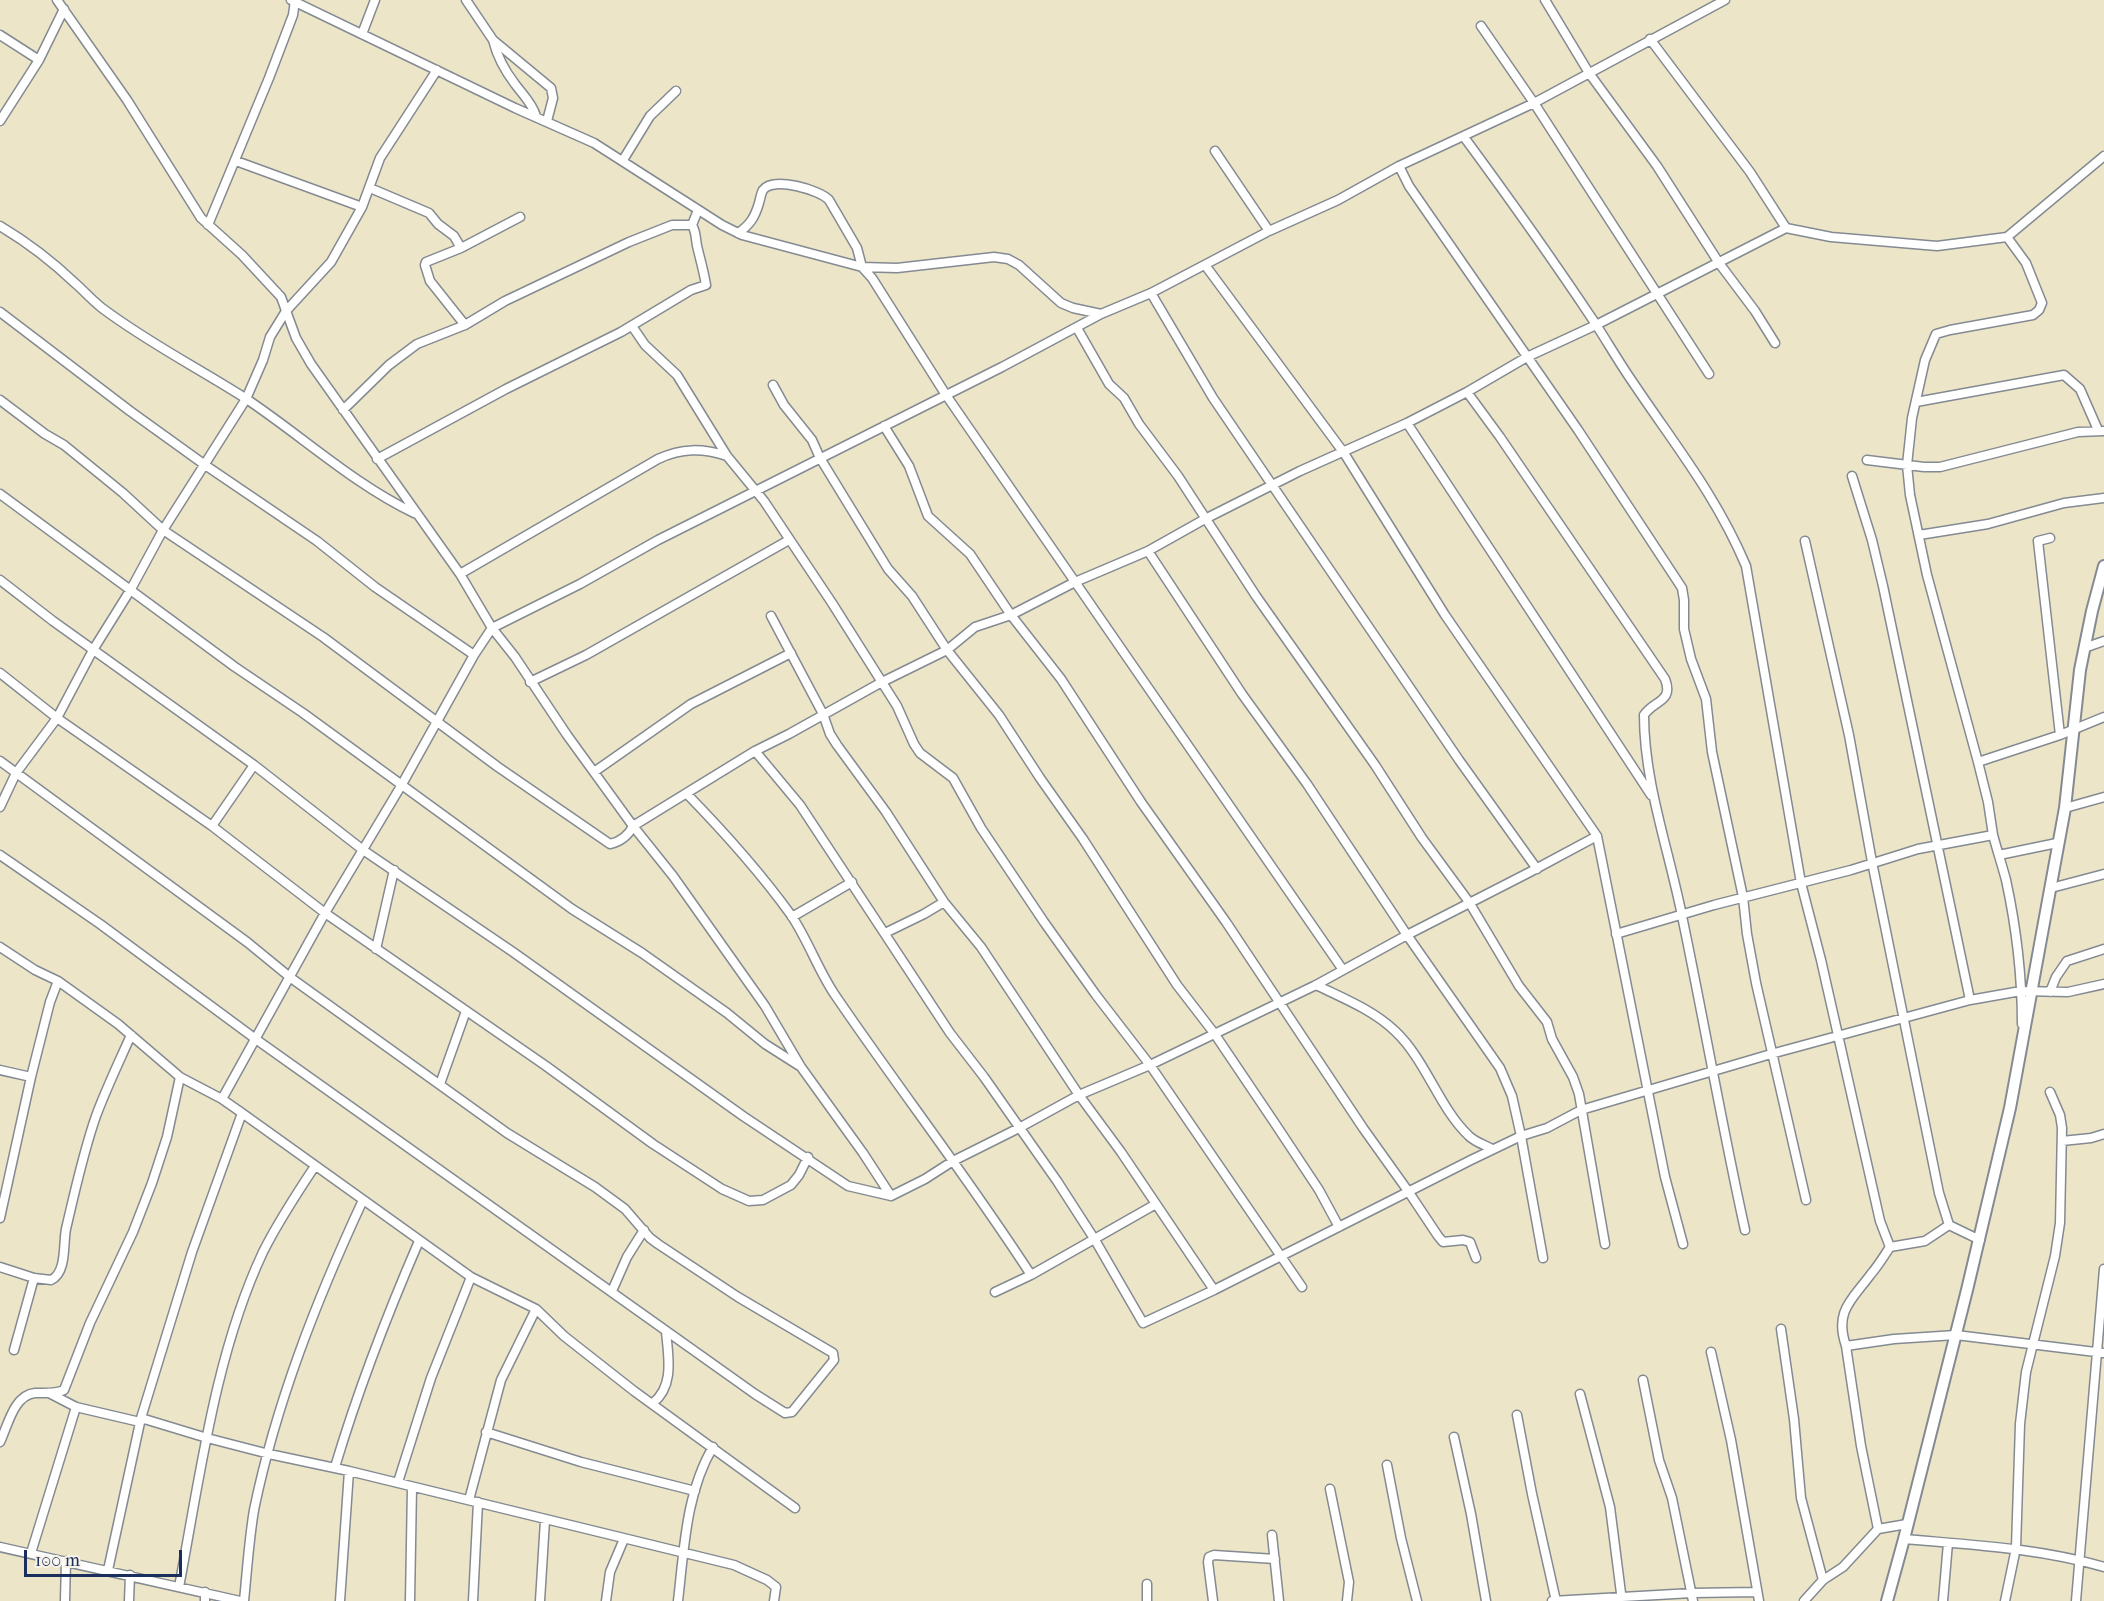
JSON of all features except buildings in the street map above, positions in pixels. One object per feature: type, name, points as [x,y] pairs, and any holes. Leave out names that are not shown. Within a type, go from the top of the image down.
[{"type":"street","points":[[57,0],[127,100],[193,206],[208,225],[242,255],[281,297],[296,338],[311,364],[460,574],[492,628],[515,657],[530,682],[633,826],[673,876],[765,1006],[801,1067],[891,1196]]},
{"type":"street","points":[[362,34],[375,0]]},
{"type":"street","points":[[466,0],[493,40],[551,88],[554,93],[548,121]]},
{"type":"street","points":[[1545,0],[1589,73],[1657,166],[1775,343]]},
{"type":"street","points":[[222,1100],[325,913],[401,786],[474,655],[492,628],[580,584],[658,540],[1101,314],[1151,293],[1269,231],[1322,208],[1399,166],[1534,103],[1725,0]]},
{"type":"street","points":[[208,225],[236,161],[293,15],[294,1],[594,143],[738,233],[782,247],[862,267],[897,268],[994,256],[1019,265],[1061,303],[1101,314]]},
{"type":"street","points":[[0,121],[39,60],[64,9]]},
{"type":"street","points":[[1481,26],[1534,103],[1710,374]]},
{"type":"street","points":[[0,35],[39,60]]},
{"type":"street","points":[[1650,39],[1750,171],[1786,228]]},
{"type":"street","points":[[493,40],[509,76],[533,106],[536,116]]},
{"type":"street","points":[[0,807],[16,773],[57,718],[93,650],[163,530],[246,399],[270,337],[286,311],[331,262],[362,207],[380,158],[437,70]]},
{"type":"street","points":[[623,160],[650,116],[676,91]]},
{"type":"street","points":[[1464,137],[1596,325],[1654,415],[1685,455],[1708,492],[1746,566],[1802,883],[1880,1221],[1890,1246]]},
{"type":"street","points":[[1215,151],[1269,231]]},
{"type":"street","points":[[0,400],[45,434],[64,445],[123,492],[163,530],[323,637],[437,723],[608,844],[622,839],[633,826],[755,751],[882,682],[947,650],[975,627],[1011,615],[1075,582],[1148,551],[1205,519],[1300,471],[1407,423],[1527,357],[1596,325],[1786,228],[1831,237],[1936,246],[2007,237],[2104,156]]},
{"type":"street","points":[[236,161],[362,207]]},
{"type":"street","points":[[1399,166],[1409,186],[1682,588],[1684,629],[1691,659],[1706,699],[1712,752],[1743,897],[1747,934],[1771,1054],[1806,1200]]},
{"type":"street","points":[[738,233],[752,222],[757,213],[763,190],[768,186],[776,184],[799,187],[825,195],[857,248],[862,267],[872,278],[946,395],[1343,970]]},
{"type":"street","points":[[370,188],[429,213],[438,224],[454,236],[461,248]]},
{"type":"street","points":[[692,225],[698,210]]},
{"type":"street","points":[[465,325],[430,281],[425,270],[426,262],[461,248],[520,217]]},
{"type":"street","points":[[343,410],[402,354],[417,344],[465,325],[505,301],[629,242],[672,225],[692,225]]},
{"type":"street","points":[[377,459],[506,389],[632,326],[692,290],[706,285],[697,248],[696,232],[692,225]]},
{"type":"street","points":[[0,226],[30,246],[109,313],[246,399],[360,483],[417,514]]},
{"type":"street","points":[[2007,237],[2026,263],[2042,303],[2039,310],[2033,315],[1941,331],[1936,334],[1925,360],[1907,465],[1910,495],[1927,575],[1978,762],[2011,905],[2021,991],[2021,1048]]},
{"type":"street","points":[[1205,265],[1344,453],[1439,605],[1597,836],[1665,1177],[1683,1244]]},
{"type":"street","points":[[1151,293],[1214,398],[1459,760],[1536,868]]},
{"type":"street","points":[[0,312],[130,411],[317,541],[375,587],[474,655]]},
{"type":"street","points":[[632,326],[645,345],[677,375],[726,456],[757,491],[832,603],[897,706],[920,753],[953,778],[981,828],[1044,922],[1150,1065],[1302,1287]]},
{"type":"street","points":[[1077,328],[1109,384],[1124,398],[1138,424],[1178,476],[1205,519],[1375,765],[1422,838],[1469,902],[1519,986],[1547,1022],[1552,1039],[1573,1077],[1579,1094],[1605,1244]]},
{"type":"street","points":[[1867,460],[1940,467],[2078,432],[2101,430],[2080,389],[2064,375],[1916,402]]},
{"type":"street","points":[[773,385],[784,405],[812,440],[820,458],[888,569],[912,596],[947,650],[999,715],[1178,985],[1214,1033],[1319,1190],[1339,1227]]},
{"type":"street","points":[[1467,392],[1665,679],[1668,687],[1667,694],[1644,715],[1653,798],[1682,915],[1745,1230]]},
{"type":"street","points":[[1407,423],[1653,798]]},
{"type":"street","points":[[884,426],[909,466],[928,516],[970,554],[1011,615],[1061,679],[1141,802],[1226,922],[1363,1128],[1443,1242],[1463,1240],[1470,1242],[1476,1258]]},
{"type":"street","points":[[460,574],[673,452],[697,450],[726,456]]},
{"type":"street","points":[[1852,476],[1872,540],[1883,586],[1970,1000]]},
{"type":"street","points":[[0,494],[572,909],[642,953],[727,1013],[765,1044],[801,1067]]},
{"type":"street","points":[[1919,535],[1988,524],[2064,503],[2104,498]]},
{"type":"street","points":[[2050,538],[2038,541],[2060,735]]},
{"type":"street","points":[[530,682],[586,655],[789,540]]},
{"type":"street","points":[[1805,541],[1849,735],[1872,862],[1939,1193],[1949,1225],[1980,1240]]},
{"type":"street","points":[[1148,551],[1242,694],[1307,784],[1407,935],[1500,1068],[1512,1096],[1543,1258]]},
{"type":"street","points":[[1887,1601],[1980,1240],[2010,1108],[2065,808],[2084,648],[2098,581],[2104,566]]},
{"type":"street","points":[[0,580],[93,650],[254,765],[363,850],[663,1060],[848,1186],[891,1196],[1078,1095],[1150,1065],[1316,985],[1597,836]]},
{"type":"street","points":[[771,616],[837,745],[886,812],[944,902],[981,947],[1078,1095],[1121,1152],[1214,1290]]},
{"type":"street","points":[[2084,648],[2104,641]]},
{"type":"street","points":[[594,772],[691,704],[790,653]]},
{"type":"street","points":[[0,673],[57,718],[212,826],[325,913],[653,1144],[738,1197],[756,1201],[776,1194],[791,1185],[800,1175],[807,1157]]},
{"type":"street","points":[[1978,762],[2060,735],[2104,717]]},
{"type":"street","points":[[755,751],[800,805],[932,1006],[1057,1181],[1095,1240],[1143,1323],[1214,1290],[1492,1149],[1521,1136],[1547,1128],[1581,1110],[1771,1054],[1970,1000],[2021,991],[2068,992],[2104,984]]},
{"type":"street","points":[[0,761],[247,942],[291,978],[507,1133],[618,1203],[637,1220],[650,1238],[711,1280],[833,1353],[834,1360],[792,1412],[785,1413],[755,1395],[257,1040],[100,924],[0,855]]},
{"type":"street","points":[[212,826],[254,765]]},
{"type":"street","points":[[687,794],[733,842],[792,917],[833,992],[992,1215],[1031,1275]]},
{"type":"street","points":[[2065,808],[2104,796]]},
{"type":"street","points":[[1616,934],[1936,844],[1993,835]]},
{"type":"street","points":[[1999,855],[2057,843]]},
{"type":"street","points":[[376,949],[394,870]]},
{"type":"street","points":[[2051,888],[2104,874]]},
{"type":"street","points":[[792,917],[852,882]]},
{"type":"street","points":[[885,933],[944,902]]},
{"type":"street","points":[[0,947],[35,970],[58,981],[118,1024],[180,1077],[242,1113],[471,1277],[536,1309],[564,1336],[795,1508]]},
{"type":"street","points":[[2050,992],[2056,976],[2067,961],[2104,949]]},
{"type":"street","points":[[0,1218],[31,1077],[50,1002],[58,981]]},
{"type":"street","points":[[1316,985],[1362,1007],[1395,1031],[1421,1064],[1459,1124],[1470,1137],[1492,1149]]},
{"type":"street","points":[[440,1084],[466,1011]]},
{"type":"street","points":[[0,1267],[34,1278],[54,1279],[61,1268],[65,1234],[76,1183],[96,1118],[130,1035]]},
{"type":"street","points":[[0,1070],[31,1077]]},
{"type":"street","points":[[0,1442],[20,1399],[29,1394],[64,1390],[90,1323],[133,1232],[152,1183],[167,1137],[180,1077]]},
{"type":"street","points":[[2005,1601],[2016,1548],[2020,1424],[2026,1372],[2055,1256],[2060,1222],[2062,1141],[2060,1115],[2050,1092]]},
{"type":"street","points":[[108,1570],[140,1420],[192,1252],[242,1113]]},
{"type":"street","points":[[2062,1141],[2091,1138],[2104,1134]]},
{"type":"street","points":[[179,1587],[219,1382],[238,1317],[263,1252],[291,1202],[315,1166]]},
{"type":"street","points":[[0,1547],[129,1575],[205,1596],[242,1601],[255,1510],[278,1417],[334,1262],[363,1200]]},
{"type":"street","points":[[995,1292],[1031,1275],[1156,1204]]},
{"type":"street","points":[[1878,1529],[1861,1446],[1846,1346],[1840,1331],[1845,1309],[1855,1293],[1871,1276],[1890,1246],[1925,1241],[1949,1225]]},
{"type":"street","points":[[612,1292],[627,1257],[644,1230]]},
{"type":"street","points":[[336,1467],[348,1423],[372,1356],[419,1241]]},
{"type":"street","points":[[2076,1601],[2081,1561],[2085,1487],[2101,1352],[2104,1269]]},
{"type":"street","points":[[399,1482],[431,1378],[471,1277]]},
{"type":"street","points":[[15,1350],[34,1278]]},
{"type":"street","points":[[473,1601],[473,1501],[486,1432],[501,1380],[536,1309]]},
{"type":"street","points":[[1781,1329],[1794,1419],[1801,1497],[1823,1581]]},
{"type":"street","points":[[653,1403],[665,1389],[668,1378],[666,1331]]},
{"type":"street","points":[[1846,1346],[1894,1339],[1956,1335],[2034,1346],[2101,1352]]},
{"type":"street","points":[[1517,1415],[1555,1601],[1758,1597],[1731,1440],[1711,1352]]},
{"type":"street","points":[[1643,1380],[1659,1460],[1672,1498],[1693,1597]]},
{"type":"street","points":[[49,1392],[76,1407],[140,1420],[268,1454],[399,1482],[544,1520],[734,1565],[753,1572],[776,1587],[774,1601]]},
{"type":"street","points":[[1580,1394],[1610,1507],[1622,1599]]},
{"type":"street","points":[[31,1553],[76,1407]]},
{"type":"street","points":[[486,1432],[581,1462],[694,1491]]},
{"type":"street","points":[[1454,1437],[1486,1601]]},
{"type":"street","points":[[678,1601],[683,1553],[694,1491],[700,1472],[713,1447]]},
{"type":"street","points":[[1387,1465],[1401,1538],[1417,1601]]},
{"type":"street","points":[[340,1601],[349,1471]]},
{"type":"street","points":[[410,1601],[412,1487]]},
{"type":"street","points":[[1330,1489],[1349,1582],[1347,1601]]},
{"type":"street","points":[[540,1601],[544,1520]]},
{"type":"street","points":[[1804,1601],[1823,1581],[1843,1567],[1878,1529],[1907,1524]]},
{"type":"street","points":[[1272,1535],[1279,1601]]},
{"type":"street","points":[[606,1601],[610,1572],[624,1539]]},
{"type":"street","points":[[1904,1539],[2016,1548],[2104,1567]]},
{"type":"street","points":[[1943,1601],[1948,1543]]},
{"type":"street","points":[[1212,1601],[1209,1557],[1214,1555],[1275,1559]]},
{"type":"street","points":[[65,1601],[66,1561]]},
{"type":"street","points":[[129,1575],[129,1601]]},
{"type":"street","points":[[1147,1584],[1147,1601]]}]
